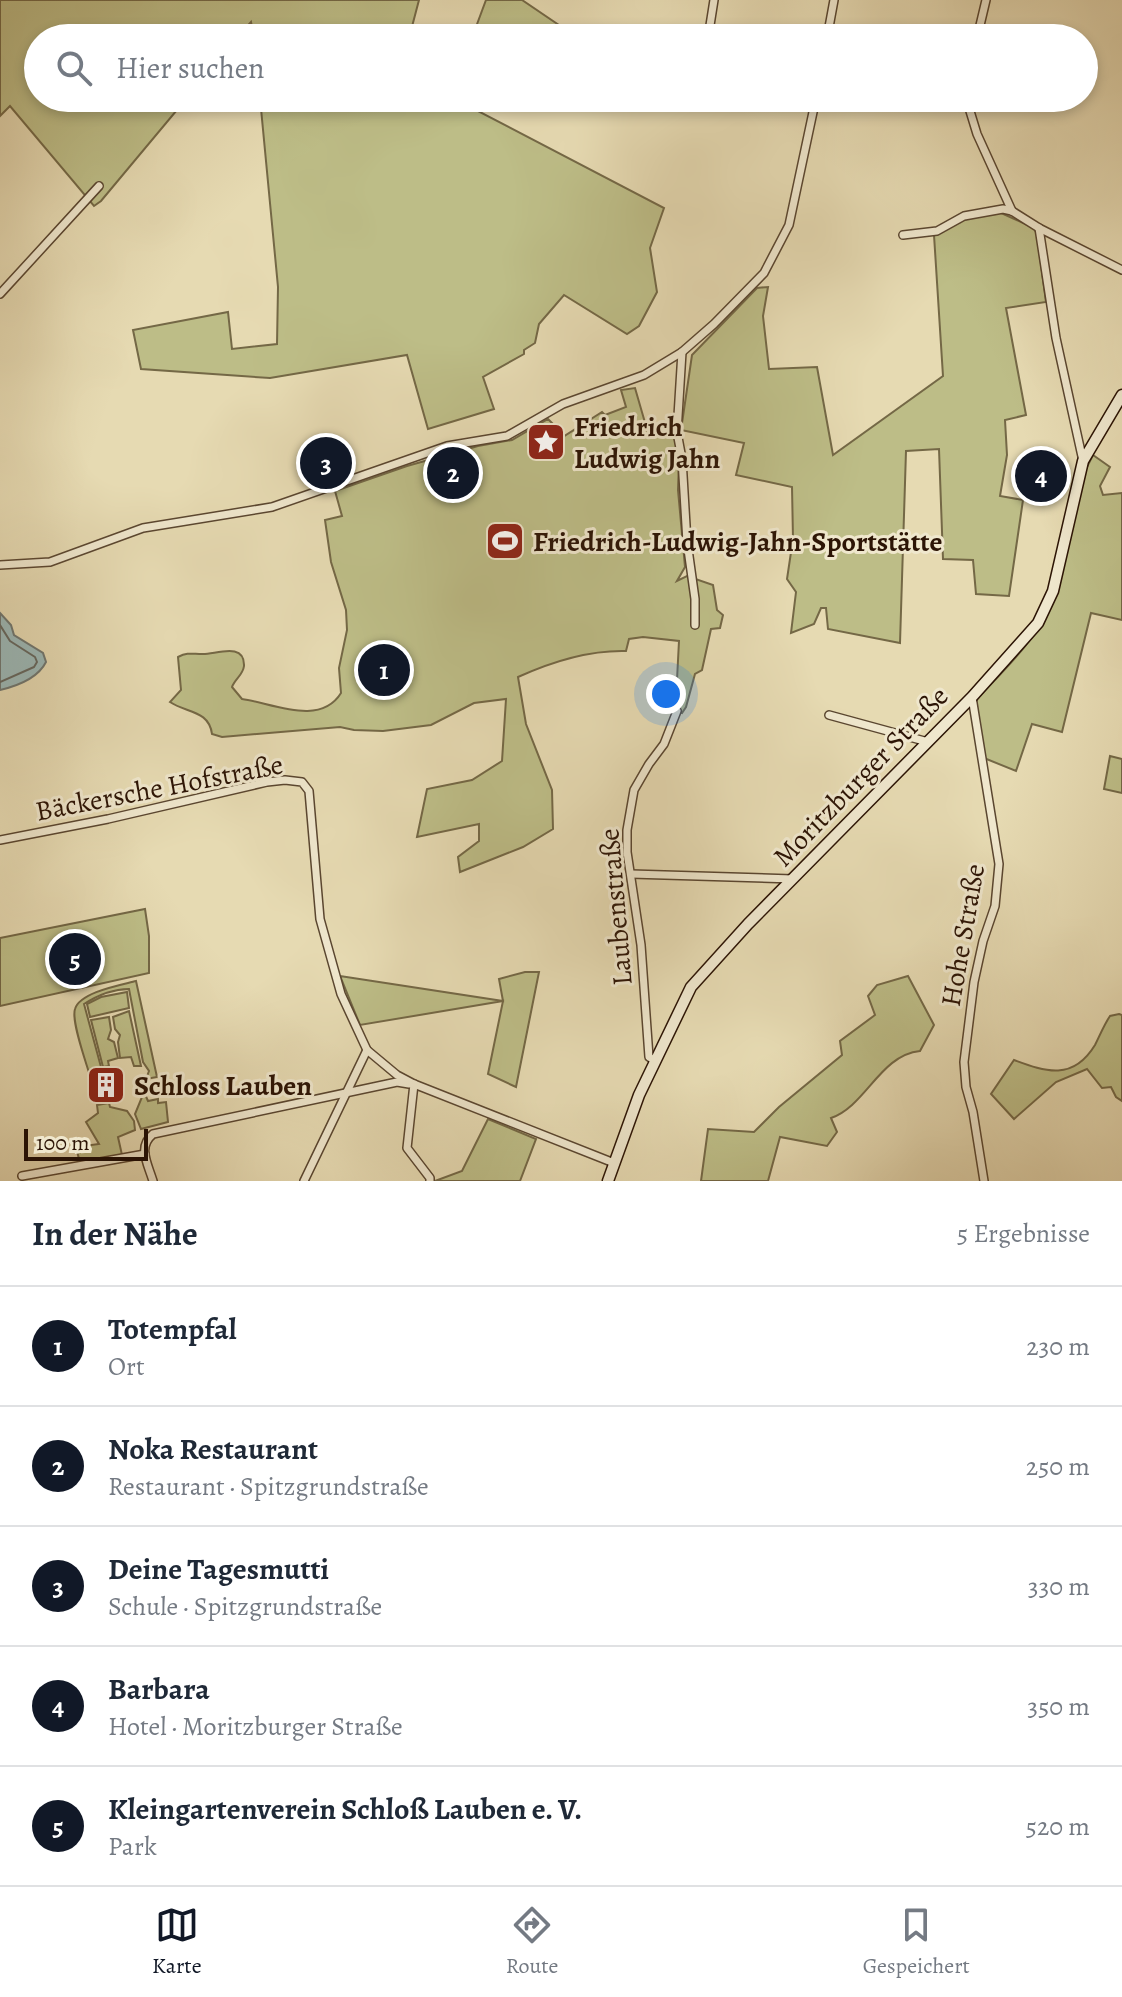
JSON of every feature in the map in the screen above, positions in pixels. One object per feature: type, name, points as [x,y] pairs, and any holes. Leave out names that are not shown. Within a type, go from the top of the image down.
[{"type":"main road","name":"Moritzburger Straße","points":[[608,1181],[654,1060],[681,1004],[698,978],[972,697],[1033,630],[1048,604],[1083,461],[1122,395]]},
{"type":"street","points":[[710,24],[714,0]]},
{"type":"street","points":[[830,24],[834,0]]},
{"type":"street","points":[[980,24],[986,0]]},
{"type":"street","points":[[0,565],[50,562],[143,528],[272,507],[434,450],[507,436],[563,404],[636,379],[682,352],[764,273],[789,225],[813,112]]},
{"type":"street","points":[[970,112],[1012,211]]},
{"type":"street","points":[[0,294],[99,186]]},
{"type":"street","points":[[903,235],[937,231],[964,216],[1003,209],[1122,270]]},
{"type":"street","points":[[1039,228],[1056,338],[1083,461]]},
{"type":"street","points":[[682,352],[677,432],[682,459],[695,625]]},
{"type":"street","name":"Hohe Straße","points":[[972,697],[999,864],[995,906],[974,982],[964,1062],[984,1181]]},
{"type":"street","name":"Laubenstraße","points":[[654,1060],[649,1057],[641,945],[626,843],[630,804],[642,775],[664,744],[677,711]]},
{"type":"street","points":[[829,715],[928,742]]},
{"type":"street","name":"Bäckersche Hofstraße","points":[[0,840],[108,819],[267,782],[302,782],[309,791],[322,931],[341,994],[367,1050],[397,1075],[414,1084],[614,1163]]},
{"type":"street","points":[[631,874],[793,879]]},
{"type":"street","points":[[318,1181],[306,1178],[367,1050]]},
{"type":"street","points":[[153,1181],[145,1154],[146,1140],[162,1131],[397,1082],[414,1084],[407,1148],[430,1181]]},
{"type":"street","points":[[22,1176],[145,1154]]},
{"type":"green space","points":[[0,0],[419,0],[413,24],[24,24],[24,112],[175,112],[94,206],[10,106],[0,116]]},
{"type":"green space","points":[[486,0],[522,0],[557,24],[477,24]]},
{"type":"green space","points":[[261,112],[480,112],[664,208],[650,248],[657,292],[639,326],[627,334],[564,295],[539,324],[535,343],[524,350],[524,354],[483,377],[494,409],[428,429],[407,355],[270,378],[141,369],[133,330],[228,312],[232,349],[277,344],[278,287]]},
{"type":"green space","points":[[999,212],[1034,228],[1046,302],[1006,308],[1026,415],[1005,420],[1007,455],[1000,496],[1023,500],[1009,596],[976,594],[973,560],[943,559],[939,449],[906,451],[900,643],[828,629],[826,608],[821,608],[814,624],[791,633],[796,592],[787,579],[793,539],[792,487],[736,475],[744,443],[681,430],[692,355],[757,288],[768,287],[763,316],[769,369],[817,367],[833,455],[943,376],[934,235],[963,220]]},
{"type":"green space","name":"Friedrich-Ludwig-Jahn-Sportstätte","points":[[635,388],[648,433],[673,430],[679,461],[678,490],[685,567],[677,581],[687,576],[713,585],[717,610],[723,615],[720,628],[711,629],[702,670],[695,674],[682,713],[672,710],[676,699],[679,641],[643,637],[629,639],[626,651],[571,658],[518,677],[526,724],[552,790],[553,829],[523,847],[460,872],[458,857],[479,841],[479,824],[417,837],[427,789],[472,780],[502,761],[506,699],[474,703],[431,725],[383,731],[340,727],[222,737],[212,734],[202,716],[170,702],[181,690],[178,657],[234,651],[243,658],[244,666],[232,687],[242,699],[308,711],[332,703],[341,693],[339,668],[347,630],[346,610],[331,562],[325,520],[342,516],[335,491],[407,466],[512,440],[548,419],[554,425],[551,428],[558,440],[602,412],[605,415],[626,407],[621,390]]},
{"type":"green space","points":[[1093,455],[1110,467],[1100,486],[1103,495],[1122,493],[1122,620],[1091,613],[1062,732],[1032,724],[1016,771],[984,758],[976,700],[1029,641],[1054,600],[1086,469]]},
{"type":"green space","points":[[1110,756],[1122,759],[1122,793],[1104,789]]},
{"type":"green space","points":[[145,909],[149,973],[0,1006],[0,938]]},
{"type":"green space","points":[[525,972],[539,972],[516,1087],[488,1074],[503,1001],[499,979]]},
{"type":"green space","points":[[340,976],[503,1001],[360,1025]]},
{"type":"green space","points":[[908,976],[934,1025],[920,1051],[894,1061],[854,1103],[831,1118],[837,1132],[827,1146],[780,1137],[768,1181],[701,1181],[708,1129],[754,1132],[842,1055],[840,1041],[875,1015],[868,996],[877,985]]},
{"type":"green space","points":[[136,981],[157,1077],[146,1079],[149,1071],[143,1062],[129,989],[123,989],[105,993],[84,1004],[100,1072],[110,1069],[111,1080],[101,1082],[99,1074],[90,1076],[77,1032],[75,1009],[78,1003],[93,994]]},
{"type":"green space","points":[[127,992],[129,1008],[90,1017],[87,1004],[101,997]]},
{"type":"green space","points":[[129,1011],[141,1066],[134,1066],[131,1057],[120,1058],[120,1035],[115,1029],[113,1017]]},
{"type":"green space","points":[[1122,1015],[1122,1101],[1111,1087],[1102,1088],[1087,1069],[1056,1082],[1014,1119],[991,1094],[1014,1060],[1048,1070],[1068,1069],[1078,1064],[1095,1045],[1110,1016]]},
{"type":"green space","points":[[109,1017],[111,1030],[108,1039],[114,1042],[118,1058],[108,1061],[109,1066],[103,1067],[91,1020]]},
{"type":"green space","points":[[144,1092],[148,1101],[158,1099],[158,1103],[166,1102],[168,1122],[141,1129],[135,1114]]},
{"type":"green space","points":[[109,1103],[110,1107],[127,1111],[134,1121],[135,1130],[118,1137],[122,1155],[80,1163],[76,1147],[99,1144],[86,1122],[98,1113],[97,1105]]},
{"type":"green space","points":[[488,1119],[536,1139],[520,1181],[435,1181],[462,1171]]},
{"type":"water","points":[[0,613],[11,625],[14,635],[43,653],[46,662],[32,677],[0,690]]},
{"type":"place","name":"Friedrich Ludwig Jahn","points":[[546,442]]},
{"type":"place","name":"Deine Tagesmutti","points":[[326,463]]},
{"type":"place","name":"Noka Restaurant","points":[[453,473]]},
{"type":"place","name":"Barbara","points":[[1041,476]]},
{"type":"place","name":"Friedrich-Ludwig-Jahn-Sportstätte","points":[[505,541]]},
{"type":"place","name":"Totempfal","points":[[384,670]]},
{"type":"place","name":"Kleingartenverein Schloß Lauben e. V.","points":[[75,959]]},
{"type":"place","name":"Schloss Lauben","points":[[106,1085]]}]
